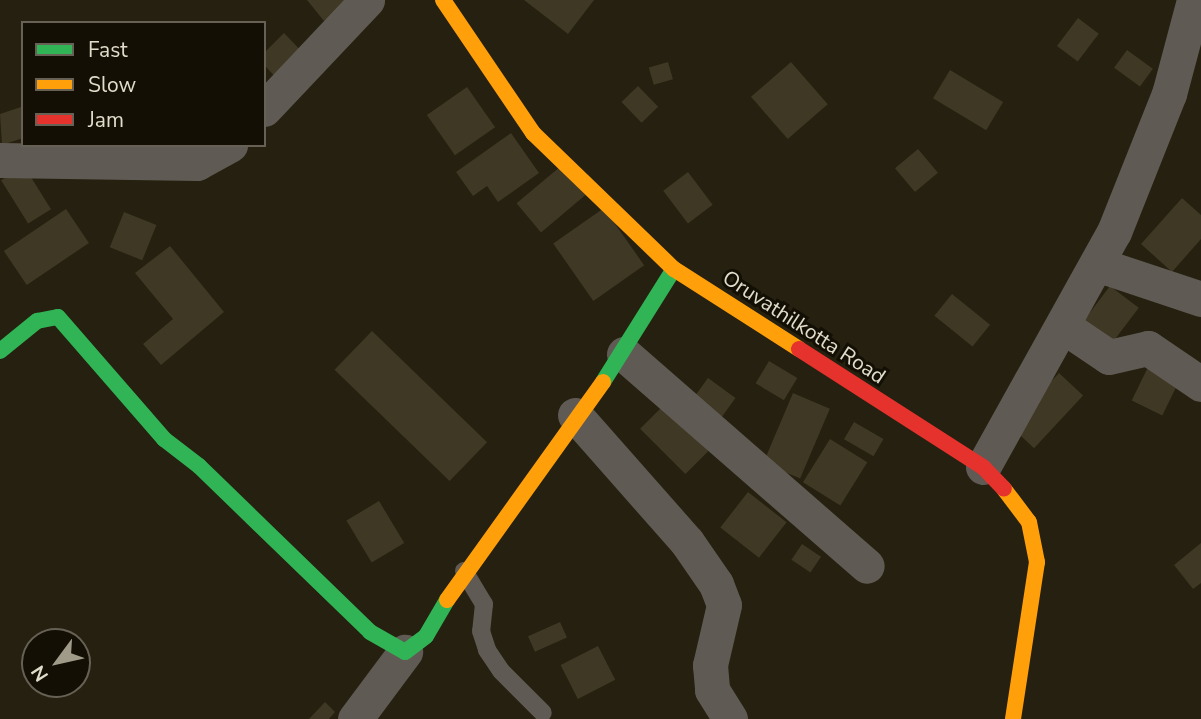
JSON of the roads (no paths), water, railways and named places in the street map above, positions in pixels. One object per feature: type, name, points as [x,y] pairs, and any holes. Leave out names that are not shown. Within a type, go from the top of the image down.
[{"type":"street","points":[[266,107],[367,0]]},
{"type":"street","name":"Oruvathilkotta Road","points":[[443,0],[533,133],[674,269],[983,467],[1028,522],[1037,562],[1013,719]]},
{"type":"street","points":[[983,467],[1099,265],[1169,94],[1194,0]]},
{"type":"street","points":[[0,160],[197,163],[222,153],[228,147]]},
{"type":"street","points":[[1099,265],[1201,299]]},
{"type":"street","points":[[355,719],[405,652],[426,636],[464,571],[575,415],[624,354],[674,269]]},
{"type":"street","points":[[0,351],[37,321],[58,317],[164,439],[200,466],[370,632],[405,652]]},
{"type":"street","points":[[1063,326],[1109,357],[1148,348],[1201,384]]},
{"type":"street","points":[[624,354],[867,566]]},
{"type":"street","points":[[575,415],[687,542],[716,584],[724,605],[710,666],[712,691],[730,719]]},
{"type":"lane","points":[[464,571],[484,604],[481,631],[487,650],[501,671],[542,713]]}]
